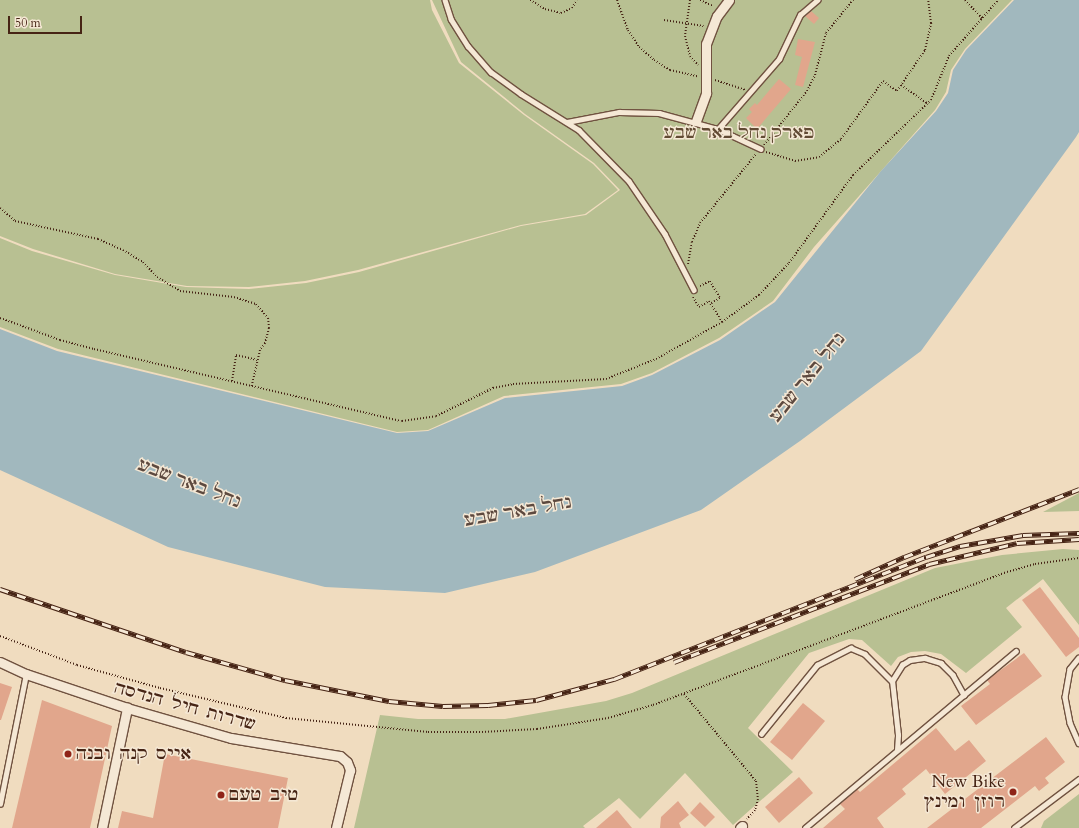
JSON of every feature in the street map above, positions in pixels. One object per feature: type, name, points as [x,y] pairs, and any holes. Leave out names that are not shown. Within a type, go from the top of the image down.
[{"type":"street","points":[[696,121],[704,99],[706,74],[704,56],[712,27],[729,0]]},
{"type":"street","name":"שדרות חיל הנדסה","points":[[0,662],[26,674],[127,708],[232,738],[340,756],[349,766],[348,778],[336,828]]},
{"type":"street","points":[[102,828],[127,708]]},
{"type":"lane","points":[[445,0],[451,18],[468,46],[491,72],[522,94],[567,122],[598,147],[629,181],[655,216],[694,290]]},
{"type":"lane","points":[[718,129],[779,59],[800,15],[817,0]]},
{"type":"lane","points":[[567,122],[599,114],[639,111],[696,121],[718,129],[761,149]]},
{"type":"lane","points":[[761,734],[817,665],[851,648],[865,654],[892,681]]},
{"type":"lane","points":[[805,828],[1016,651]]},
{"type":"lane","points":[[897,750],[898,735],[892,681],[902,665],[910,660],[925,658],[941,663],[948,669],[964,695]]},
{"type":"lane","points":[[1079,658],[1070,669],[1065,697],[1070,723],[1079,743]]},
{"type":"lane","points":[[0,802],[26,674]]},
{"type":"lane","points":[[1014,828],[1021,826],[1079,779]]},
{"type":"path","points":[[530,0],[545,10],[561,13],[572,8],[577,0]]},
{"type":"path","points":[[617,0],[628,30],[639,47],[654,60],[682,74],[706,74],[751,92]]},
{"type":"path","points":[[690,0],[685,23],[685,36],[690,56],[706,74]]},
{"type":"path","points":[[700,0],[722,9]]},
{"type":"path","points":[[688,278],[690,249],[700,223],[808,91],[815,75],[826,33],[853,0]]},
{"type":"path","points":[[761,149],[795,160],[819,157],[841,140],[883,81],[897,91],[926,50],[931,22],[928,0]]},
{"type":"path","points":[[965,0],[982,19]]},
{"type":"path","points":[[0,318],[60,340],[387,418],[417,420],[436,416],[493,388],[513,384],[606,379],[656,359],[722,322],[759,295],[776,278],[853,175],[928,104],[936,90],[949,56],[998,0]]},
{"type":"path","points":[[664,20],[712,27]]},
{"type":"path","points":[[901,85],[928,104]]},
{"type":"path","points":[[0,208],[14,221],[98,239],[123,250],[143,262],[157,277],[180,291],[234,297],[256,304],[268,318],[269,328],[258,360],[252,386]]},
{"type":"path","points":[[710,304],[720,298],[710,281],[690,292],[699,307],[709,301],[710,304],[722,322]]},
{"type":"path","points":[[232,381],[236,355],[258,360]]},
{"type":"path","points":[[0,636],[77,665],[241,710],[286,718],[384,729],[482,732],[537,729],[608,718],[684,694],[1007,572],[1035,564],[1079,558]]},
{"type":"path","points":[[684,694],[756,781],[759,790],[754,810],[741,827]]},
{"type":"green space","points":[[0,0],[430,0],[432,10],[459,63],[524,115],[593,164],[618,190],[585,214],[521,225],[358,270],[305,281],[249,287],[187,286],[115,274],[33,249],[0,236]]},
{"type":"green space","name":"פארק נחל באר שבע","points":[[432,0],[1012,0],[965,49],[951,70],[946,92],[935,110],[814,247],[773,301],[719,338],[652,373],[621,384],[504,396],[428,430],[397,432],[58,349],[0,327],[0,238],[32,251],[115,275],[186,287],[249,289],[306,283],[359,272],[521,226],[586,215],[620,190],[594,163],[525,114],[461,62]]},
{"type":"green space","points":[[1079,493],[1079,511],[1043,512]]},
{"type":"green space","points":[[1063,549],[1079,550],[1079,625],[1043,579],[1006,608],[1022,627],[966,673],[941,654],[925,651],[911,652],[898,657],[891,666],[862,640],[849,639],[809,653],[748,728],[793,772],[733,825],[685,773],[640,819],[619,798],[583,826],[585,828],[354,828],[380,715],[418,719],[505,719],[606,701],[632,693],[935,568],[1002,555]]},
{"type":"green space","points":[[1079,794],[1079,828],[1041,828],[1044,821]]},
{"type":"water","name":"נחל באר שבע","points":[[1014,0],[1079,0],[1079,132],[1076,137],[921,351],[800,441],[701,510],[535,572],[445,593],[325,587],[168,547],[0,470],[0,329],[57,351],[397,433],[428,431],[505,398],[622,386],[652,375],[720,340],[775,302],[881,171],[936,111],[948,93],[953,70],[966,50]]},
{"type":"building","points":[[811,11],[819,18],[814,24],[805,16]]},
{"type":"building","points":[[798,39],[815,42],[803,87],[795,85],[802,57],[795,55]]},
{"type":"building","points":[[779,79],[791,89],[757,129],[746,118],[752,112],[749,109],[755,103],[757,105]]},
{"type":"building","points":[[1040,587],[1079,638],[1079,647],[1066,657],[1022,600]]},
{"type":"building","points":[[1024,653],[1042,676],[976,725],[961,706],[990,684],[987,680]]},
{"type":"building","points":[[0,683],[12,687],[1,720],[0,720]]},
{"type":"building","points":[[42,700],[112,726],[90,828],[12,828]]},
{"type":"building","points":[[803,703],[825,721],[792,760],[770,742]]},
{"type":"building","points":[[936,728],[955,751],[969,740],[986,761],[945,794],[926,769],[902,789],[906,794],[877,818],[884,828],[823,828],[845,809],[840,804],[857,789],[860,792]]},
{"type":"building","points":[[1046,737],[1065,762],[1045,778],[1049,783],[1039,791],[1035,786],[981,828],[927,828]]},
{"type":"building","name":"טיב טעם","points":[[165,754],[288,778],[278,828],[118,828],[122,811],[153,818]]},
{"type":"building","points":[[799,777],[813,793],[779,823],[765,807]]},
{"type":"building","points":[[678,801],[689,815],[679,823],[681,828],[660,828],[661,817]]},
{"type":"building","points":[[700,802],[715,817],[705,827],[690,813]]},
{"type":"building","points":[[617,810],[632,828],[596,828]]},
{"type":"railway","points":[[855,579],[904,557],[1079,489]]},
{"type":"railway","points":[[0,589],[186,652],[285,680],[389,701],[443,706],[488,705],[536,700],[614,679],[926,557],[960,546],[1023,535],[1079,533]]},
{"type":"railway","points":[[674,662],[929,564],[1017,543],[1079,539]]},
{"type":"place","name":"אייס קנה ובנה","points":[[68,754]]},
{"type":"place","name":"New Bike רוזן ומינץ","points":[[1013,792]]},
{"type":"place","name":"טיב טעם","points":[[221,795]]}]
